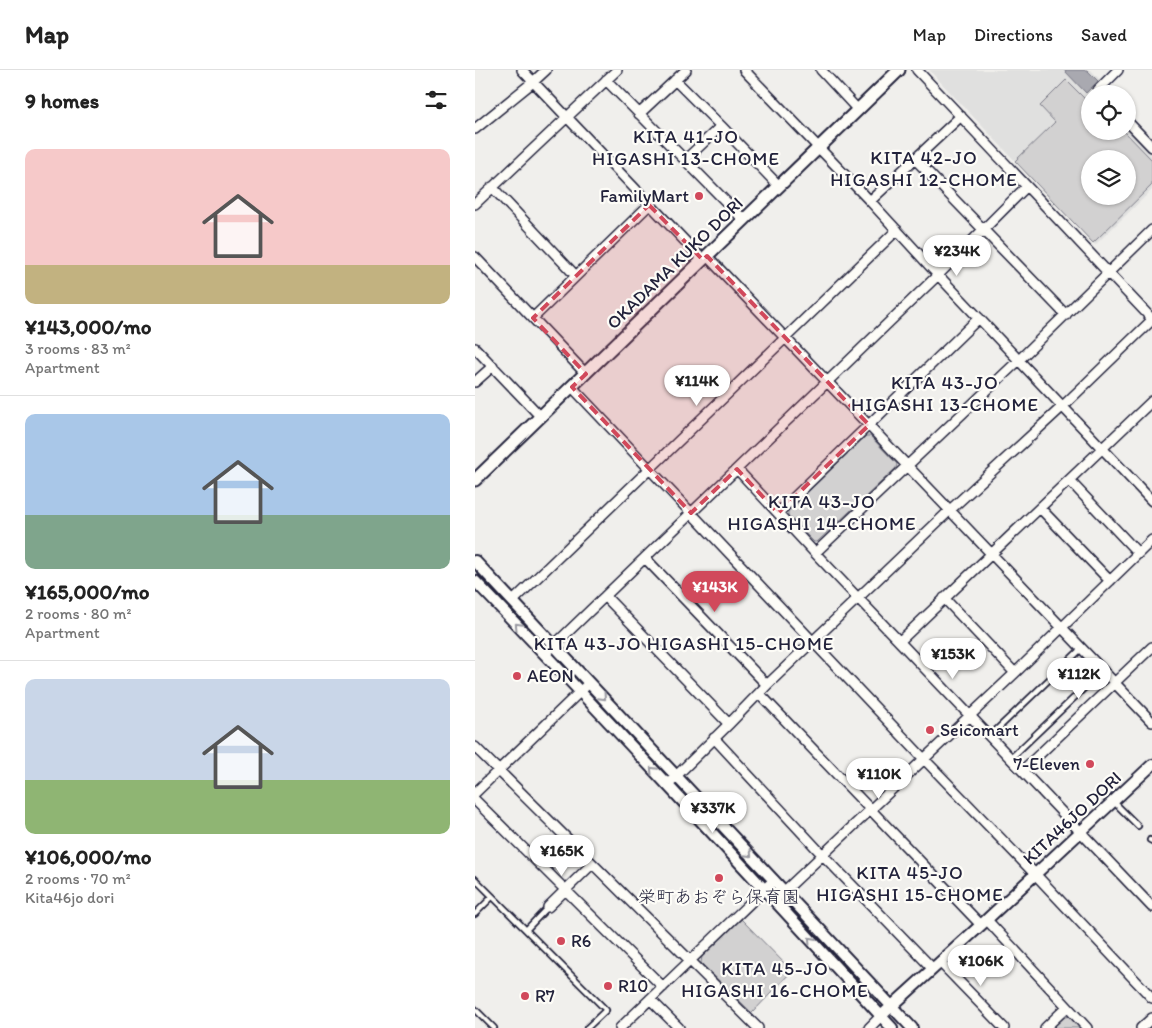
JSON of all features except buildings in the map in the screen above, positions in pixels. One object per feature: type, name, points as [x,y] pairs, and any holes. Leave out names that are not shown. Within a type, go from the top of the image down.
[{"type":"main road","name":"OKADAMA KUKO DORI","points":[[475,480],[899,70]]},
{"type":"street","points":[[522,70],[649,205],[828,381],[1152,722]]},
{"type":"street","points":[[475,128],[546,70]]},
{"type":"street","points":[[475,204],[617,70]]},
{"type":"street","points":[[639,114],[686,70]]},
{"type":"street","points":[[744,70],[1152,501]]},
{"type":"street","points":[[821,70],[858,110]]},
{"type":"street","points":[[667,785],[767,685],[1152,320],[917,70]]},
{"type":"street","points":[[1103,85],[1118,70]]},
{"type":"street","points":[[606,80],[744,220]]},
{"type":"street","points":[[675,80],[779,186]]},
{"type":"street","points":[[870,201],[961,116]]},
{"type":"street","points":[[685,160],[721,126]]},
{"type":"street","points":[[1136,130],[1152,147]]},
{"type":"street","points":[[915,159],[1066,315]]},
{"type":"street","points":[[545,654],[938,275],[1026,187]]},
{"type":"street","points":[[492,188],[576,276]]},
{"type":"street","points":[[533,318],[649,205]]},
{"type":"street","points":[[513,601],[897,230]]},
{"type":"street","points":[[815,552],[1019,360],[1152,230]]},
{"type":"street","points":[[475,257],[586,374]]},
{"type":"street","points":[[778,513],[979,318]]},
{"type":"street","points":[[475,348],[541,418]]},
{"type":"street","points":[[475,382],[493,366]]},
{"type":"street","points":[[572,387],[1152,998]]},
{"type":"street","points":[[900,642],[1151,404]]},
{"type":"street","points":[[737,469],[1151,903]]},
{"type":"street","points":[[1069,480],[1138,553]]},
{"type":"street","points":[[1040,508],[1110,580]]},
{"type":"street","points":[[775,900],[1015,673],[1152,540]]},
{"type":"street","points":[[645,558],[767,685]]},
{"type":"street","points":[[475,561],[912,1028]]},
{"type":"street","points":[[475,581],[765,889],[891,1028]]},
{"type":"street","points":[[605,596],[729,724]]},
{"type":"street","points":[[945,598],[1015,673]]},
{"type":"street","points":[[1023,770],[1152,647]]},
{"type":"street","points":[[475,793],[589,683]]},
{"type":"street","points":[[759,693],[1087,1028]]},
{"type":"street","points":[[715,738],[823,855],[1004,1028]]},
{"type":"street","points":[[475,747],[758,1028]]},
{"type":"street","name":"KITA46JO DORI","points":[[881,1016],[984,923],[1152,765]]},
{"type":"street","points":[[475,800],[663,987]]},
{"type":"street","points":[[548,907],[592,864]]},
{"type":"street","points":[[620,1028],[774,880]]},
{"type":"street","points":[[650,999],[679,1028]]},
{"type":"street","points":[[1045,1028],[1067,1006]]},
{"type":"street","points":[[869,1028],[881,1016]]},
{"type":"street","points":[[1141,1028],[1152,1018]]},
{"type":"lane","points":[[990,736],[1081,648]]},
{"type":"lane","points":[[1011,758],[1103,670]]},
{"type":"lane","points":[[1113,801],[1138,826]]},
{"type":"lane","points":[[475,879],[605,1010],[587,1028]]},
{"type":"lane","points":[[475,914],[492,897]]},
{"type":"lane","points":[[525,930],[548,907]]},
{"type":"lane","points":[[475,1009],[494,1028]]},
{"type":"highlighted area","points":[[649,205],[703,260],[707,256],[869,425],[778,513],[737,469],[691,513],[572,387],[586,374],[533,318]]},
{"type":"shaded area","points":[[929,70],[1091,70],[1102,82],[1099,85],[1081,85],[1081,140],[1136,140],[1136,138],[1152,155],[1152,190],[1095,245]]},
{"type":"shaded area","points":[[1064,70],[1087,70],[1098,81],[1094,85],[1081,85],[1081,88]]},
{"type":"shaded area","points":[[1066,80],[1081,95],[1081,140],[1133,140],[1152,160],[1152,185],[1136,201],[1136,150],[1081,150],[1081,205],[1132,205],[1093,243],[1015,161],[1055,122],[1040,106]]},
{"type":"shaded area","points":[[866,436],[870,436],[897,464],[896,468],[817,542],[814,542],[788,516],[788,511]]},
{"type":"shaded area","points":[[741,919],[792,971],[752,1013],[701,963],[702,956]]},
{"type":"shaded area","points":[[1070,1016],[1081,1028],[1052,1028],[1065,1017]]},
{"type":"place","name":"FamilyMart","points":[[699,196]]},
{"type":"place","name":"AEON","points":[[517,676]]},
{"type":"place","name":"Seicomart","points":[[930,730]]},
{"type":"place","name":"7-Eleven","points":[[1090,764]]},
{"type":"place","name":"栄町あおぞら保育園","points":[[719,878]]},
{"type":"place","name":"R6","points":[[561,941]]},
{"type":"place","name":"R10","points":[[608,986]]},
{"type":"place","name":"R7","points":[[525,996]]},
{"type":"district","name":"KITA 41-JO HIGASHI 13-CHOME","points":[[686,147]]},
{"type":"district","name":"KITA 42-JO HIGASHI 12-CHOME","points":[[924,168]]},
{"type":"district","name":"KITA 43-JO HIGASHI 13-CHOME","points":[[945,393]]},
{"type":"district","name":"KITA 43-JO HIGASHI 14-CHOME","points":[[822,512]]},
{"type":"district","name":"KITA 43-JO HIGASHI 15-CHOME","points":[[684,643]]},
{"type":"district","name":"KITA 45-JO HIGASHI 15-CHOME","points":[[910,883]]},
{"type":"district","name":"KITA 45-JO HIGASHI 16-CHOME","points":[[775,979]]}]
